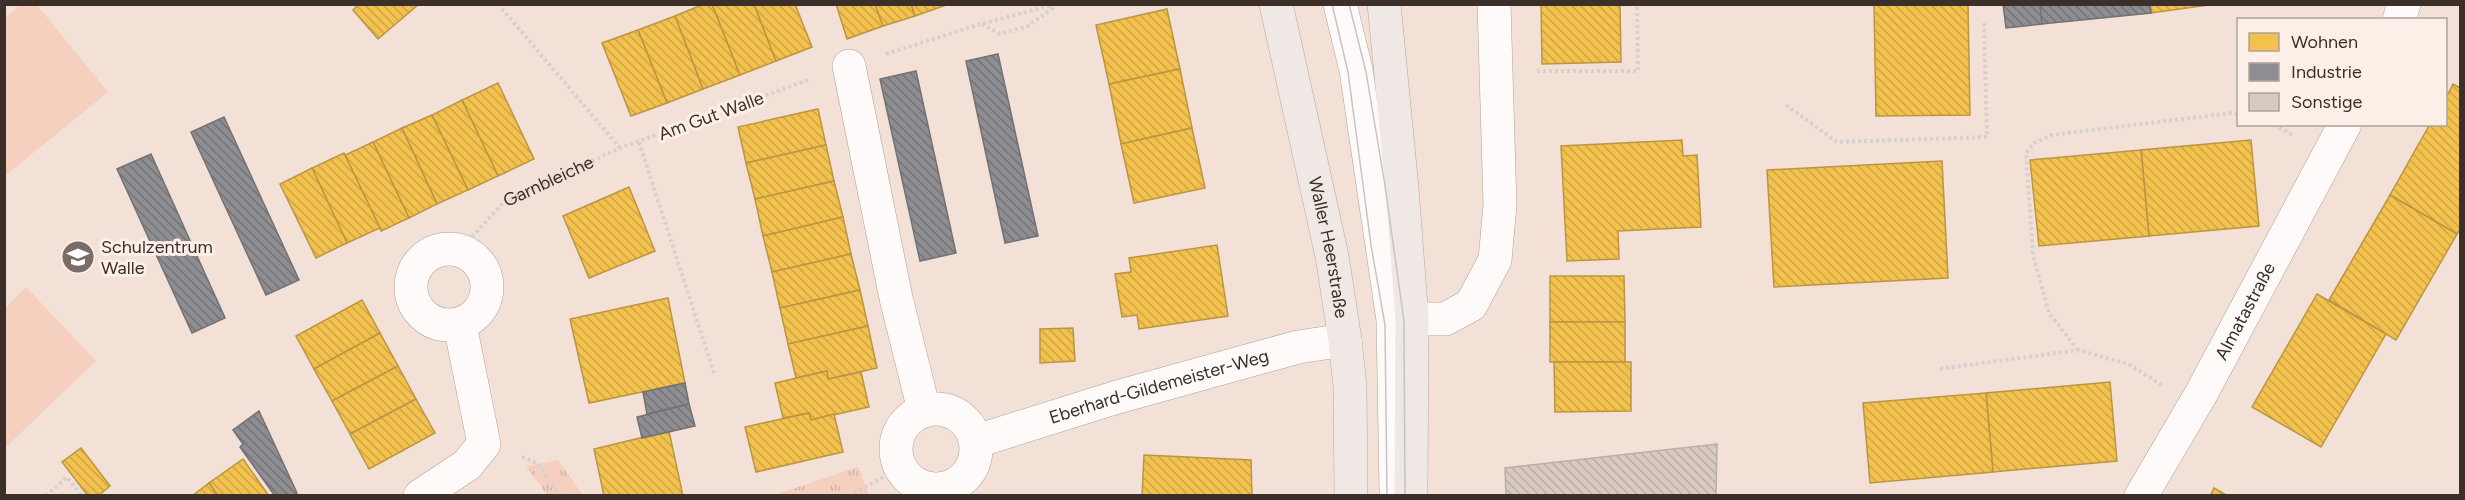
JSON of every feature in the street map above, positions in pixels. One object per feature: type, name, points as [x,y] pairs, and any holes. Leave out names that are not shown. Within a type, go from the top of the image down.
[{"type":"main road","name":"Waller Heerstraße","points":[[1276,4],[1332,256],[1350,386],[1351,495]]},
{"type":"main road","points":[[1384,4],[1413,319],[1412,495]]},
{"type":"street","points":[[1340,4],[1356,70],[1393,320],[1396,495]]},
{"type":"street","points":[[1413,319],[1445,319],[1472,305],[1495,260],[1500,205],[1494,4]]},
{"type":"street","points":[[849,66],[896,298],[924,410]]},
{"type":"street","name":"Almatastraße","points":[[2142,495],[2195,405],[2344,126]]},
{"type":"street","points":[[438,249],[460,250],[481,264],[489,288],[481,312],[460,326],[434,324],[415,307],[410,283],[419,262],[438,249]]},
{"type":"street","points":[[1388,289],[1404,321],[1412,352]]},
{"type":"street","points":[[420,495],[467,465],[484,444],[460,326]]},
{"type":"street","name":"Eberhard-Gildemeister-Weg","points":[[977,441],[1114,398],[1298,347],[1344,340]]},
{"type":"street","points":[[924,410],[947,410],[966,422],[977,441],[976,461],[966,478],[951,492],[931,490],[913,482],[900,468],[895,451],[898,433],[909,419],[924,410]]},
{"type":"path","points":[[498,4],[620,148]]},
{"type":"path","name":"Am Gut Walle","points":[[620,148],[849,66],[981,24],[1056,4]]},
{"type":"path","name":"Am Gut Walle","points":[[981,24],[999,34],[1028,26],[1056,4]]},
{"type":"path","points":[[1538,71],[1638,70],[1637,4]]},
{"type":"path","points":[[1786,105],[1837,142],[1987,137],[1984,22]]},
{"type":"path","points":[[2078,350],[2049,313],[2033,255],[2026,153],[2034,143],[2051,135],[2232,113],[2237,115]]},
{"type":"path","points":[[639,142],[714,373]]},
{"type":"path","name":"Garnbleiche","points":[[460,250],[504,202],[620,148]]},
{"type":"path","points":[[1940,369],[2078,350],[2128,363],[2195,405]]},
{"type":"path","points":[[484,444],[537,463],[560,495]]},
{"type":"path","points":[[849,495],[900,468]]},
{"type":"path","points":[[46,495],[67,477],[82,495]]},
{"type":"green space","points":[[21,4],[37,5],[108,92],[5,176],[5,18]]},
{"type":"green space","points":[[26,287],[96,361],[5,448],[5,308]]},
{"type":"green space","points":[[558,460],[583,495],[547,495],[526,466]]},
{"type":"green space","points":[[858,467],[869,495],[774,495]]},
{"type":"building: Wohnen","points":[[359,4],[419,4],[378,39],[353,10]]},
{"type":"building: Wohnen","points":[[704,4],[712,4],[740,75],[703,89],[675,16]]},
{"type":"building: Wohnen","points":[[712,4],[754,4],[776,61],[740,75]]},
{"type":"building: Wohnen","points":[[754,4],[795,4],[812,47],[776,61]]},
{"type":"building: Wohnen","points":[[836,4],[875,4],[883,26],[847,39]]},
{"type":"building: Wohnen","points":[[875,4],[911,4],[915,16],[883,26]]},
{"type":"building: Wohnen","points":[[911,4],[949,4],[915,16]]},
{"type":"building: Wohnen","points":[[1541,4],[1620,4],[1621,62],[1542,64]]},
{"type":"building: Wohnen","points":[[1874,4],[1968,4],[1970,115],[1876,116]]},
{"type":"building: Wohnen","points":[[2150,4],[2216,4],[2151,13]]},
{"type":"building: Wohnen","points":[[1167,9],[1180,69],[1109,84],[1096,25]]},
{"type":"building: Wohnen","points":[[675,16],[703,89],[667,103],[638,30]]},
{"type":"building: Wohnen","points":[[638,30],[667,103],[631,116],[602,43]]},
{"type":"building: Wohnen","points":[[1180,69],[1192,128],[1121,144],[1109,84]]},
{"type":"building: Wohnen","points":[[498,83],[534,159],[498,176],[462,100]]},
{"type":"building: Wohnen","points":[[2453,84],[2460,88],[2460,229],[2457,234],[2390,195],[2429,126],[2447,126],[2447,96]]},
{"type":"building: Wohnen","points":[[462,100],[498,176],[468,190],[432,115]]},
{"type":"building: Wohnen","points":[[818,109],[826,145],[746,163],[738,127]]},
{"type":"building: Wohnen","points":[[432,115],[468,190],[437,204],[402,128]]},
{"type":"building: Wohnen","points":[[402,128],[437,204],[409,218],[373,142]]},
{"type":"building: Wohnen","points":[[1192,128],[1205,188],[1134,203],[1121,144]]},
{"type":"building: Wohnen","points":[[1682,140],[1683,156],[1697,155],[1701,227],[1618,231],[1619,259],[1567,261],[1561,146]]},
{"type":"building: Wohnen","points":[[2251,140],[2259,226],[2149,236],[2141,150]]},
{"type":"building: Wohnen","points":[[373,142],[409,218],[381,231],[345,155]]},
{"type":"building: Wohnen","points":[[826,145],[834,181],[755,199],[746,163]]},
{"type":"building: Wohnen","points":[[2141,150],[2149,236],[2039,246],[2030,160]]},
{"type":"building: Wohnen","points":[[344,153],[380,228],[347,243],[312,168]]},
{"type":"building: Wohnen","points":[[1942,161],[1948,278],[1774,287],[1767,170]]},
{"type":"building: Wohnen","points":[[312,168],[347,243],[316,258],[280,184]]},
{"type":"building: Wohnen","points":[[834,181],[843,217],[763,236],[755,199]]},
{"type":"building: Wohnen","points":[[629,187],[655,251],[589,278],[563,216]]},
{"type":"building: Wohnen","points":[[2390,195],[2457,234],[2396,340],[2329,300]]},
{"type":"building: Wohnen","points":[[843,217],[851,254],[772,272],[763,236]]},
{"type":"building: Wohnen","points":[[1217,245],[1228,316],[1139,329],[1137,315],[1122,317],[1115,274],[1131,272],[1129,258]]},
{"type":"building: Wohnen","points":[[851,254],[860,290],[780,308],[772,272]]},
{"type":"building: Wohnen","points":[[1550,276],[1624,276],[1625,322],[1550,322]]},
{"type":"building: Wohnen","points":[[860,290],[868,326],[788,344],[780,308]]},
{"type":"building: Wohnen","points":[[2317,294],[2386,334],[2321,447],[2252,407]]},
{"type":"building: Wohnen","points":[[668,298],[685,383],[589,403],[570,319]]},
{"type":"building: Wohnen","points":[[362,300],[380,333],[314,369],[296,336]]},
{"type":"building: Wohnen","points":[[1550,322],[1625,322],[1625,362],[1550,362]]},
{"type":"building: Wohnen","points":[[868,326],[877,368],[828,379],[827,371],[796,378],[788,344]]},
{"type":"building: Wohnen","points":[[1073,328],[1075,361],[1040,363],[1040,329]]},
{"type":"building: Wohnen","points":[[380,333],[398,366],[332,401],[314,369]]},
{"type":"building: Wohnen","points":[[1554,362],[1631,362],[1631,411],[1555,412]]},
{"type":"building: Wohnen","points":[[398,366],[416,399],[350,434],[332,401]]},
{"type":"building: Wohnen","points":[[827,371],[828,379],[861,372],[869,407],[811,420],[809,413],[783,418],[775,383]]},
{"type":"building: Wohnen","points":[[2110,382],[2117,461],[1993,472],[1986,393]]},
{"type":"building: Wohnen","points":[[1986,393],[1993,472],[1870,483],[1863,403]]},
{"type":"building: Wohnen","points":[[416,399],[435,433],[369,469],[350,434]]},
{"type":"building: Wohnen","points":[[809,413],[811,420],[834,414],[843,452],[756,472],[745,427]]},
{"type":"building: Wohnen","points":[[669,431],[683,496],[604,496],[594,449]]},
{"type":"building: Wohnen","points":[[81,448],[110,486],[98,496],[88,496],[62,462]]},
{"type":"building: Wohnen","points":[[1144,455],[1251,460],[1252,496],[1142,496]]},
{"type":"building: Wohnen","points":[[243,459],[269,496],[218,496],[209,483]]},
{"type":"building: Wohnen","points":[[209,483],[218,496],[192,496]]},
{"type":"building: Wohnen","points":[[2214,488],[2228,496],[2210,496]]},
{"type":"building: Industrie","points":[[2003,4],[2040,4],[2042,24],[2006,28]]},
{"type":"building: Industrie","points":[[2040,4],[2150,4],[2151,13],[2042,24]]},
{"type":"building: Industrie","points":[[998,54],[1038,236],[1005,243],[966,61]]},
{"type":"building: Industrie","points":[[916,71],[956,253],[920,261],[880,79]]},
{"type":"building: Industrie","points":[[224,117],[299,280],[266,295],[191,132]]},
{"type":"building: Industrie","points":[[151,154],[225,318],[192,333],[117,169]]},
{"type":"building: Industrie","points":[[685,383],[689,404],[647,414],[643,392]]},
{"type":"building: Industrie","points":[[689,404],[695,426],[642,438],[637,417]]},
{"type":"building: Industrie","points":[[259,411],[297,493],[293,496],[275,496],[240,447],[243,444],[233,430]]},
{"type":"building: Sonstige","points":[[1717,444],[1716,496],[1506,496],[1505,468]]},
{"type":"tram line","points":[[1332,4],[1348,72],[1371,245],[1385,325],[1387,496]]},
{"type":"tram line","points":[[1349,4],[1366,72],[1404,321],[1405,496]]},
{"type":"place","name":"Schulzentrum Walle","points":[[78,257]]}]
